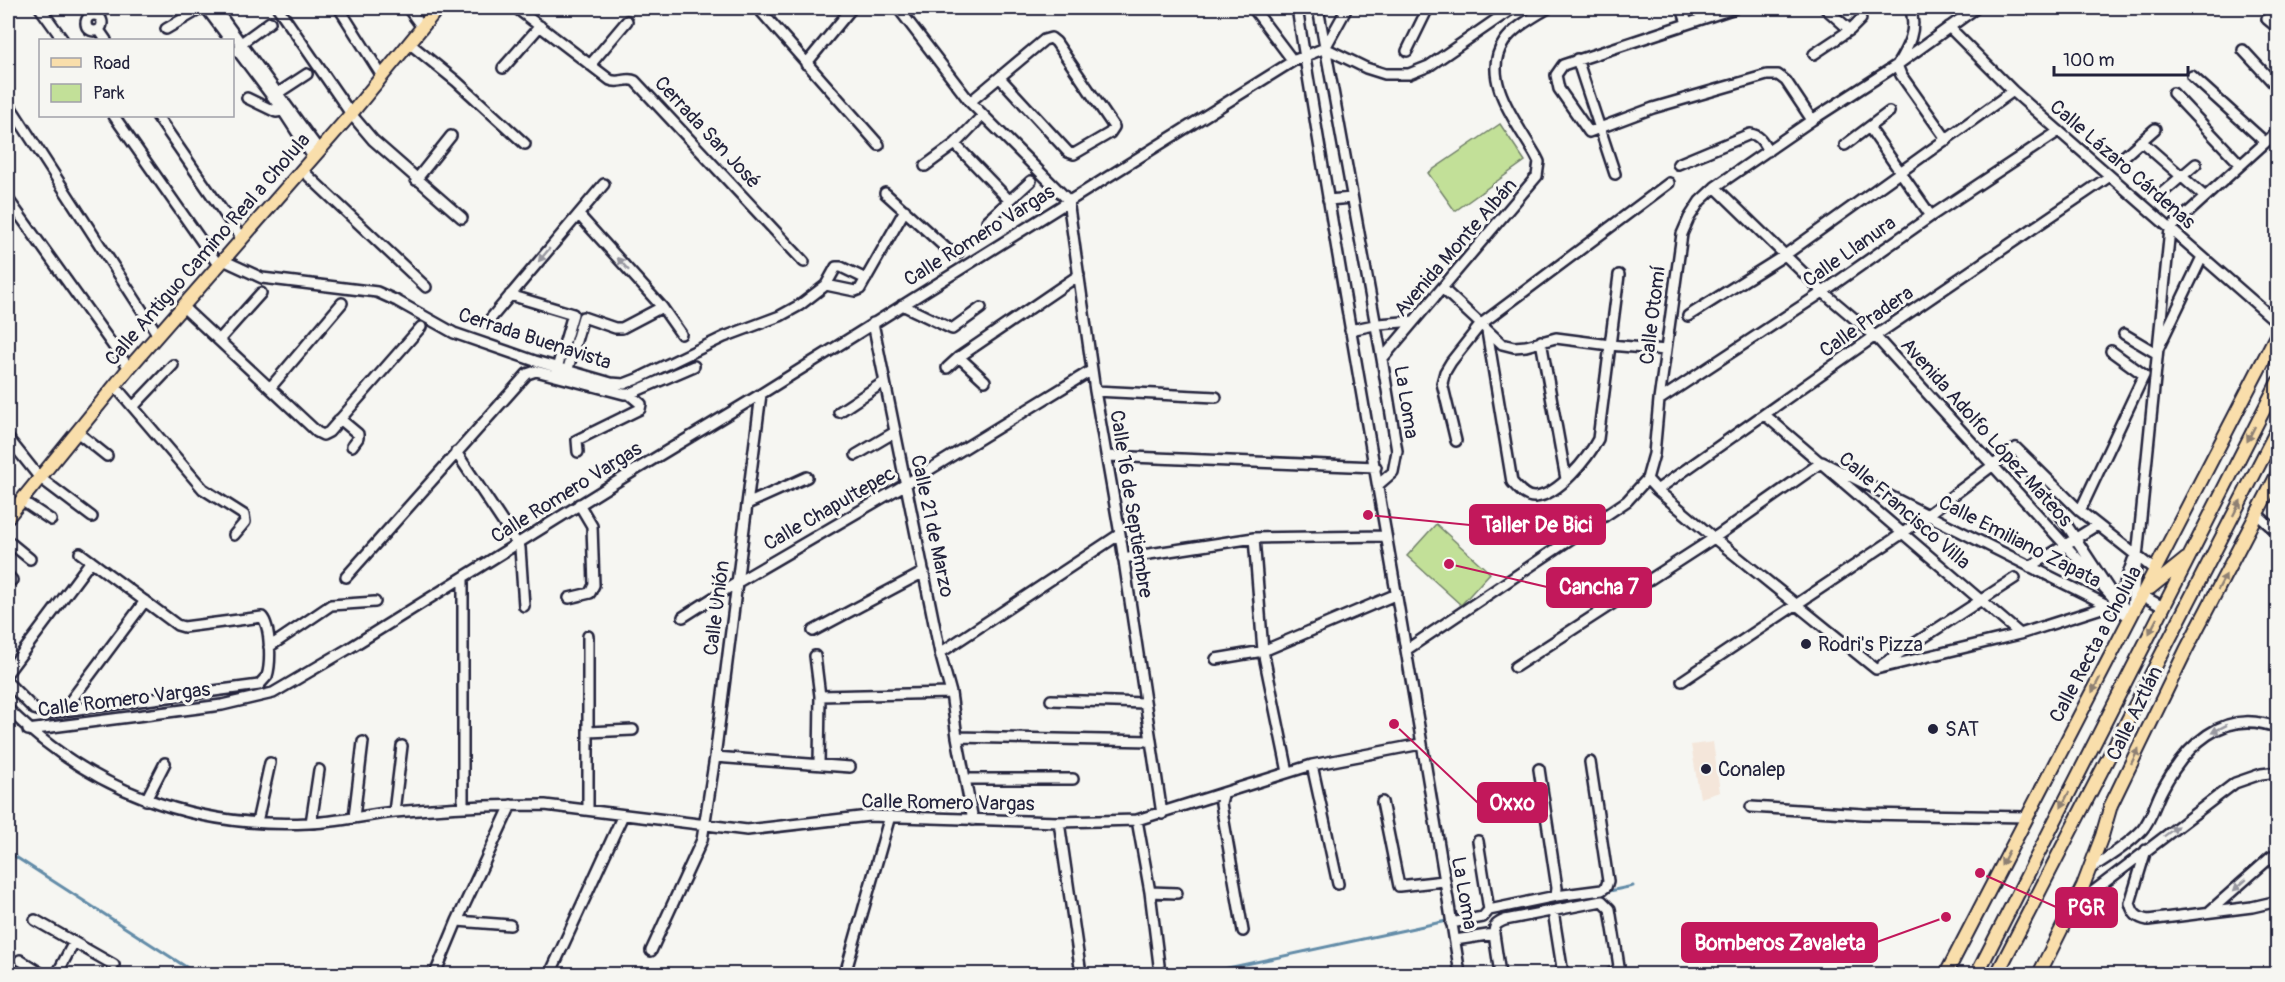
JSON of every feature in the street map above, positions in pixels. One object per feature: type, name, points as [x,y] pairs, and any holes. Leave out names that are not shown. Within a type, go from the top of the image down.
[{"type":"main road","name":"Calle Antiguo Camino Real a Cholula","points":[[8,517],[158,334],[351,114],[438,8]]},
{"type":"main road","name":"Calle Recta a Cholula","points":[[1946,975],[2131,618],[2140,596],[2156,571],[2277,332]]},
{"type":"main road","points":[[1977,975],[2277,382]]},
{"type":"main road","points":[[1998,975],[2277,428]]},
{"type":"main road","name":"Calle Aztlán","points":[[2039,975],[2090,869],[2111,805],[2186,650],[2257,514],[2273,491],[2277,474]]},
{"type":"main road","points":[[2140,596],[2189,557]]},
{"type":"street","points":[[40,8],[62,39]]},
{"type":"street","points":[[166,29],[204,8],[231,39]]},
{"type":"street","points":[[215,8],[232,39]]},
{"type":"street","points":[[278,8],[351,114],[373,140],[462,218]]},
{"type":"street","points":[[339,8],[382,76]]},
{"type":"street","points":[[408,8],[422,27]]},
{"type":"street","name":"Cerrada San José","points":[[516,8],[613,82],[631,79],[635,81],[804,262]]},
{"type":"street","points":[[758,8],[879,145]]},
{"type":"street","points":[[806,64],[852,8]]},
{"type":"street","points":[[898,8],[970,102],[1068,200]]},
{"type":"street","points":[[1253,8],[1293,61]]},
{"type":"street","points":[[1297,8],[1378,485]]},
{"type":"street","name":"La Loma","points":[[1317,8],[1397,451],[1393,472],[1378,485],[1460,975]]},
{"type":"street","points":[[1347,8],[1325,48],[1366,68],[1385,74],[1409,74],[1429,66],[1513,8]]},
{"type":"street","points":[[1407,51],[1428,8]]},
{"type":"street","name":"Avenida Monte Albán","points":[[1382,359],[1537,176],[1539,162],[1497,87],[1496,63],[1504,41],[1548,8]]},
{"type":"street","points":[[1682,8],[1687,22]]},
{"type":"street","points":[[1735,8],[1577,59],[1560,68],[1556,75],[1559,89],[1589,132],[1653,108],[1767,75],[1778,75],[1786,81],[1812,120]]},
{"type":"street","points":[[1825,8],[1850,30]]},
{"type":"street","points":[[1910,8],[1913,14],[1911,39],[1898,65],[1900,75],[1947,140]]},
{"type":"street","name":"Calle Otomí","points":[[1406,650],[1628,501],[1647,479],[1654,454],[1659,400],[1682,234],[1700,201],[1715,187],[1812,120],[1898,65],[1976,8]]},
{"type":"street","points":[[86,12],[101,18],[102,24],[99,30],[105,39]]},
{"type":"street","points":[[1814,54],[1850,30],[1861,19]]},
{"type":"street","points":[[2267,19],[2277,28]]},
{"type":"street","points":[[590,65],[627,21]]},
{"type":"street","points":[[270,22],[234,43],[278,93],[285,109]]},
{"type":"street","points":[[503,68],[540,26]]},
{"type":"street","name":"Calle Lázaro Cárdenas","points":[[1948,27],[2013,91],[2277,323]]},
{"type":"street","points":[[970,102],[1044,40],[1051,39],[1056,42],[1114,127],[1110,133],[1074,154],[1068,152],[1000,78]]},
{"type":"street","points":[[409,43],[456,81],[525,144]]},
{"type":"street","name":"Calle Romero Vargas","points":[[28,730],[222,705],[273,693],[761,394],[1293,61],[1325,48]]},
{"type":"street","points":[[2243,50],[2277,88]]},
{"type":"street","points":[[244,55],[316,154]]},
{"type":"street","points":[[1577,59],[1615,174]]},
{"type":"street","points":[[278,93],[307,74]]},
{"type":"street","points":[[2192,76],[2265,142]]},
{"type":"street","points":[[1688,316],[1785,255],[2013,91]]},
{"type":"street","points":[[2173,93],[2240,164]]},
{"type":"street","points":[[247,98],[276,112],[285,109]]},
{"type":"street","points":[[8,103],[158,334]]},
{"type":"street","points":[[1845,145],[1889,112]]},
{"type":"street","points":[[925,166],[955,144],[983,115]]},
{"type":"street","points":[[115,117],[221,263]]},
{"type":"street","points":[[158,117],[242,239]]},
{"type":"street","points":[[1869,127],[1931,216]]},
{"type":"street","points":[[2121,159],[2156,129]]},
{"type":"street","name":"Calle Llanura","points":[[1659,400],[1823,292],[1931,216],[2059,131]]},
{"type":"street","points":[[2140,596],[2136,556],[2170,229],[2277,131]]},
{"type":"street","points":[[1678,164],[1750,134],[1756,135],[1768,151]]},
{"type":"street","points":[[416,180],[451,136]]},
{"type":"street","points":[[2141,141],[2205,197]]},
{"type":"street","points":[[955,144],[1009,200]]},
{"type":"street","points":[[2161,194],[2196,164]]},
{"type":"street","points":[[302,171],[426,287]]},
{"type":"street","name":"Calle Pradera","points":[[1657,490],[1875,336],[2110,176]]},
{"type":"street","points":[[987,221],[1031,181]]},
{"type":"street","points":[[1456,441],[1442,383],[1451,362],[1484,328],[1669,183]]},
{"type":"street","points":[[487,323],[604,184]]},
{"type":"street","name":"Avenida Adolfo López Mateos","points":[[1715,187],[1823,292],[1875,336],[2131,618]]},
{"type":"street","points":[[885,193],[948,250],[958,253]]},
{"type":"street","points":[[1328,200],[1352,198]]},
{"type":"street","points":[[8,199],[129,369]]},
{"type":"street","name":"Calle 16 de Septiembre","points":[[1068,200],[1095,391],[1120,534],[1162,814]]},
{"type":"street","points":[[826,285],[858,290],[905,210]]},
{"type":"street","points":[[579,215],[663,307],[681,334]]},
{"type":"street","points":[[2157,350],[2202,257]]},
{"type":"street","name":"Cerrada Buenavista","points":[[221,263],[262,278],[377,292],[454,333],[567,372],[624,384],[724,337],[800,306],[826,285],[838,267],[866,279]]},
{"type":"street","points":[[946,368],[1079,275]]},
{"type":"street","points":[[1484,328],[1512,482],[1522,493],[1534,497],[1551,491],[1566,479],[1590,454],[1598,439],[1618,275]]},
{"type":"street","points":[[1443,289],[1502,344],[1514,347],[1526,346],[1556,338],[1666,350]]},
{"type":"street","points":[[219,340],[261,293]]},
{"type":"street","points":[[510,295],[573,314],[557,368]]},
{"type":"street","points":[[270,388],[342,303]]},
{"type":"street","points":[[902,305],[952,329],[981,308]]},
{"type":"street","points":[[183,307],[317,432],[323,435],[340,419],[421,327]]},
{"type":"street","points":[[567,372],[583,317],[615,328],[622,328],[663,307]]},
{"type":"street","points":[[1350,330],[1414,321]]},
{"type":"street","name":"Calle 21 de Marzo","points":[[873,323],[940,653],[951,693],[973,820]]},
{"type":"street","points":[[2124,334],[2157,350]]},
{"type":"street","points":[[1540,341],[1566,479]]},
{"type":"street","points":[[2080,511],[2144,375],[2111,351]]},
{"type":"street","points":[[959,357],[985,381]]},
{"type":"street","points":[[346,576],[456,452],[532,372],[535,361]]},
{"type":"street","points":[[134,406],[173,364]]},
{"type":"street","points":[[532,372],[536,371],[629,394],[694,366]]},
{"type":"street","name":"Calle Chapultepec","points":[[683,617],[1092,370]]},
{"type":"street","points":[[838,412],[884,382]]},
{"type":"street","points":[[115,386],[203,489],[244,515],[246,519],[234,535]]},
{"type":"street","points":[[1095,391],[1216,397]]},
{"type":"street","points":[[578,452],[577,440],[640,409],[641,404],[629,394]]},
{"type":"street","name":"Calle Unión","points":[[651,951],[700,849],[715,757],[761,394]]},
{"type":"street","name":"Calle Francisco Villa","points":[[1765,415],[2020,634]]},
{"type":"street","points":[[340,419],[358,434],[352,446]]},
{"type":"street","points":[[76,432],[107,456]]},
{"type":"street","points":[[856,455],[895,432]]},
{"type":"street","points":[[8,438],[39,477],[92,517]]},
{"type":"street","points":[[1682,681],[1904,533],[2016,448]]},
{"type":"street","name":"Avenida Adolfo López Mateos","points":[[2016,448],[2080,511],[2156,571]]},
{"type":"street","name":"Avenida Adolfo López Mateos","points":[[2016,448],[2116,604]]},
{"type":"street","points":[[456,452],[522,555],[524,606]]},
{"type":"street","points":[[1107,456],[1376,467]]},
{"type":"street","points":[[1515,667],[1714,538],[1822,462]]},
{"type":"street","name":"Calle Emiliano Zapata","points":[[1822,462],[2030,567],[2116,604]]},
{"type":"street","points":[[747,504],[807,477]]},
{"type":"street","points":[[1647,479],[1714,538],[1876,669]]},
{"type":"street","points":[[21,500],[51,520]]},
{"type":"street","points":[[569,598],[590,593],[594,585],[592,526],[579,504]]},
{"type":"street","points":[[2257,514],[2277,533]]},
{"type":"street","points":[[2030,567],[2097,525]]},
{"type":"street","points":[[940,653],[1120,534]]},
{"type":"street","points":[[1123,558],[1254,538],[1386,536]]},
{"type":"street","points":[[1254,538],[1263,651],[1287,772]]},
{"type":"street","points":[[8,541],[30,560]]},
{"type":"street","points":[[8,683],[34,709],[40,712],[63,711],[259,685],[267,676],[269,647],[266,622],[262,617],[184,627],[177,625],[80,553]]},
{"type":"street","points":[[2116,604],[2136,556]]},
{"type":"street","points":[[8,672],[91,561]]},
{"type":"street","points":[[813,631],[924,572]]},
{"type":"street","points":[[463,578],[463,806]]},
{"type":"street","points":[[1876,669],[2015,578]]},
{"type":"street","points":[[1216,659],[1263,651],[1397,594]]},
{"type":"street","points":[[1876,669],[2020,634],[2140,596],[2163,607]]},
{"type":"street","points":[[63,711],[145,601]]},
{"type":"street","points":[[269,647],[331,605],[375,602]]},
{"type":"street","points":[[588,636],[588,810]]},
{"type":"street","points":[[815,656],[820,696],[819,764]]},
{"type":"street","points":[[820,696],[951,693]]},
{"type":"street","points":[[1050,700],[1145,703]]},
{"type":"street","points":[[8,709],[28,730]]},
{"type":"street","points":[[2090,869],[2115,853],[2142,830],[2174,769],[2188,751],[2206,735],[2227,724],[2253,723],[2277,729]]},
{"type":"street","name":"Calle Romero Vargas","points":[[28,730],[78,766],[146,800],[197,815],[257,822],[311,823],[463,806],[545,805],[747,830],[869,816],[1059,822],[1137,820],[1223,795],[1312,765],[1421,744]]},
{"type":"street","points":[[588,732],[633,730]]},
{"type":"street","points":[[957,736],[1151,741]]},
{"type":"street","points":[[354,817],[363,742]]},
{"type":"street","points":[[394,812],[402,746]]},
{"type":"street","points":[[715,757],[850,767]]},
{"type":"street","points":[[1451,923],[1483,917],[1489,910],[1556,896],[1602,890],[1606,887],[1608,881],[1590,762]]},
{"type":"street","points":[[146,800],[165,763]]},
{"type":"street","points":[[257,822],[270,763]]},
{"type":"street","points":[[1312,765],[1338,884]]},
{"type":"street","points":[[1539,769],[1557,888],[1556,896]]},
{"type":"street","points":[[311,823],[319,770]]},
{"type":"street","points":[[2073,906],[2235,783],[2261,774],[2277,772]]},
{"type":"street","points":[[965,779],[1073,779]]},
{"type":"street","points":[[1223,795],[1222,810],[1243,931]]},
{"type":"street","points":[[1382,802],[1399,886],[1444,881]]},
{"type":"street","points":[[435,975],[457,921],[511,805]]},
{"type":"street","points":[[1751,807],[1863,814],[2026,817]]},
{"type":"street","points":[[550,975],[623,815]]},
{"type":"street","points":[[845,975],[890,816]]},
{"type":"street","points":[[1137,820],[1150,892],[1159,965]]},
{"type":"street","points":[[1059,822],[1081,975]]},
{"type":"street","points":[[2142,830],[2150,847],[2130,903],[2135,915],[2148,920],[2252,907],[2277,900]]},
{"type":"street","points":[[1478,841],[1489,910]]},
{"type":"street","points":[[2209,912],[2274,859],[2272,846]]},
{"type":"street","points":[[1150,892],[1177,893]]},
{"type":"street","points":[[1500,975],[1494,934],[1494,927],[1497,924],[1505,920],[1602,901],[1611,909],[1619,966],[1610,975]]},
{"type":"street","points":[[1553,911],[1563,975]]},
{"type":"street","points":[[35,920],[114,965]]},
{"type":"street","points":[[457,921],[510,925]]},
{"type":"street","points":[[1455,940],[1494,934]]},
{"type":"street","points":[[57,975],[74,942]]},
{"type":"street","points":[[20,960],[42,975]]},
{"type":"shaded area","name":"Conalep","points":[[1713,742],[1720,792],[1700,798],[1691,745]]},
{"type":"green space","points":[[1500,124],[1525,161],[1455,211],[1428,173]]},
{"type":"green space","points":[[1436,524],[1490,573],[1461,605],[1407,556]]},
{"type":"waterway","points":[[8,852],[197,974]]},
{"type":"waterway","points":[[1605,892],[1633,886]]},
{"type":"waterway","points":[[1490,915],[1575,898]]},
{"type":"waterway","points":[[1200,974],[1451,920]]},
{"type":"place","name":"Taller De Bici","points":[[1368,515]]},
{"type":"place","name":"Cancha 7","points":[[1449,564]]},
{"type":"place","name":"Rodri's Pizza","points":[[1806,644]]},
{"type":"place","name":"Oxxo","points":[[1394,724]]},
{"type":"place","name":"SAT","points":[[1933,729]]},
{"type":"place","name":"Conalep","points":[[1706,769]]},
{"type":"place","name":"PGR","points":[[1980,873]]},
{"type":"place","name":"Bomberos Zavaleta","points":[[1946,917]]}]
